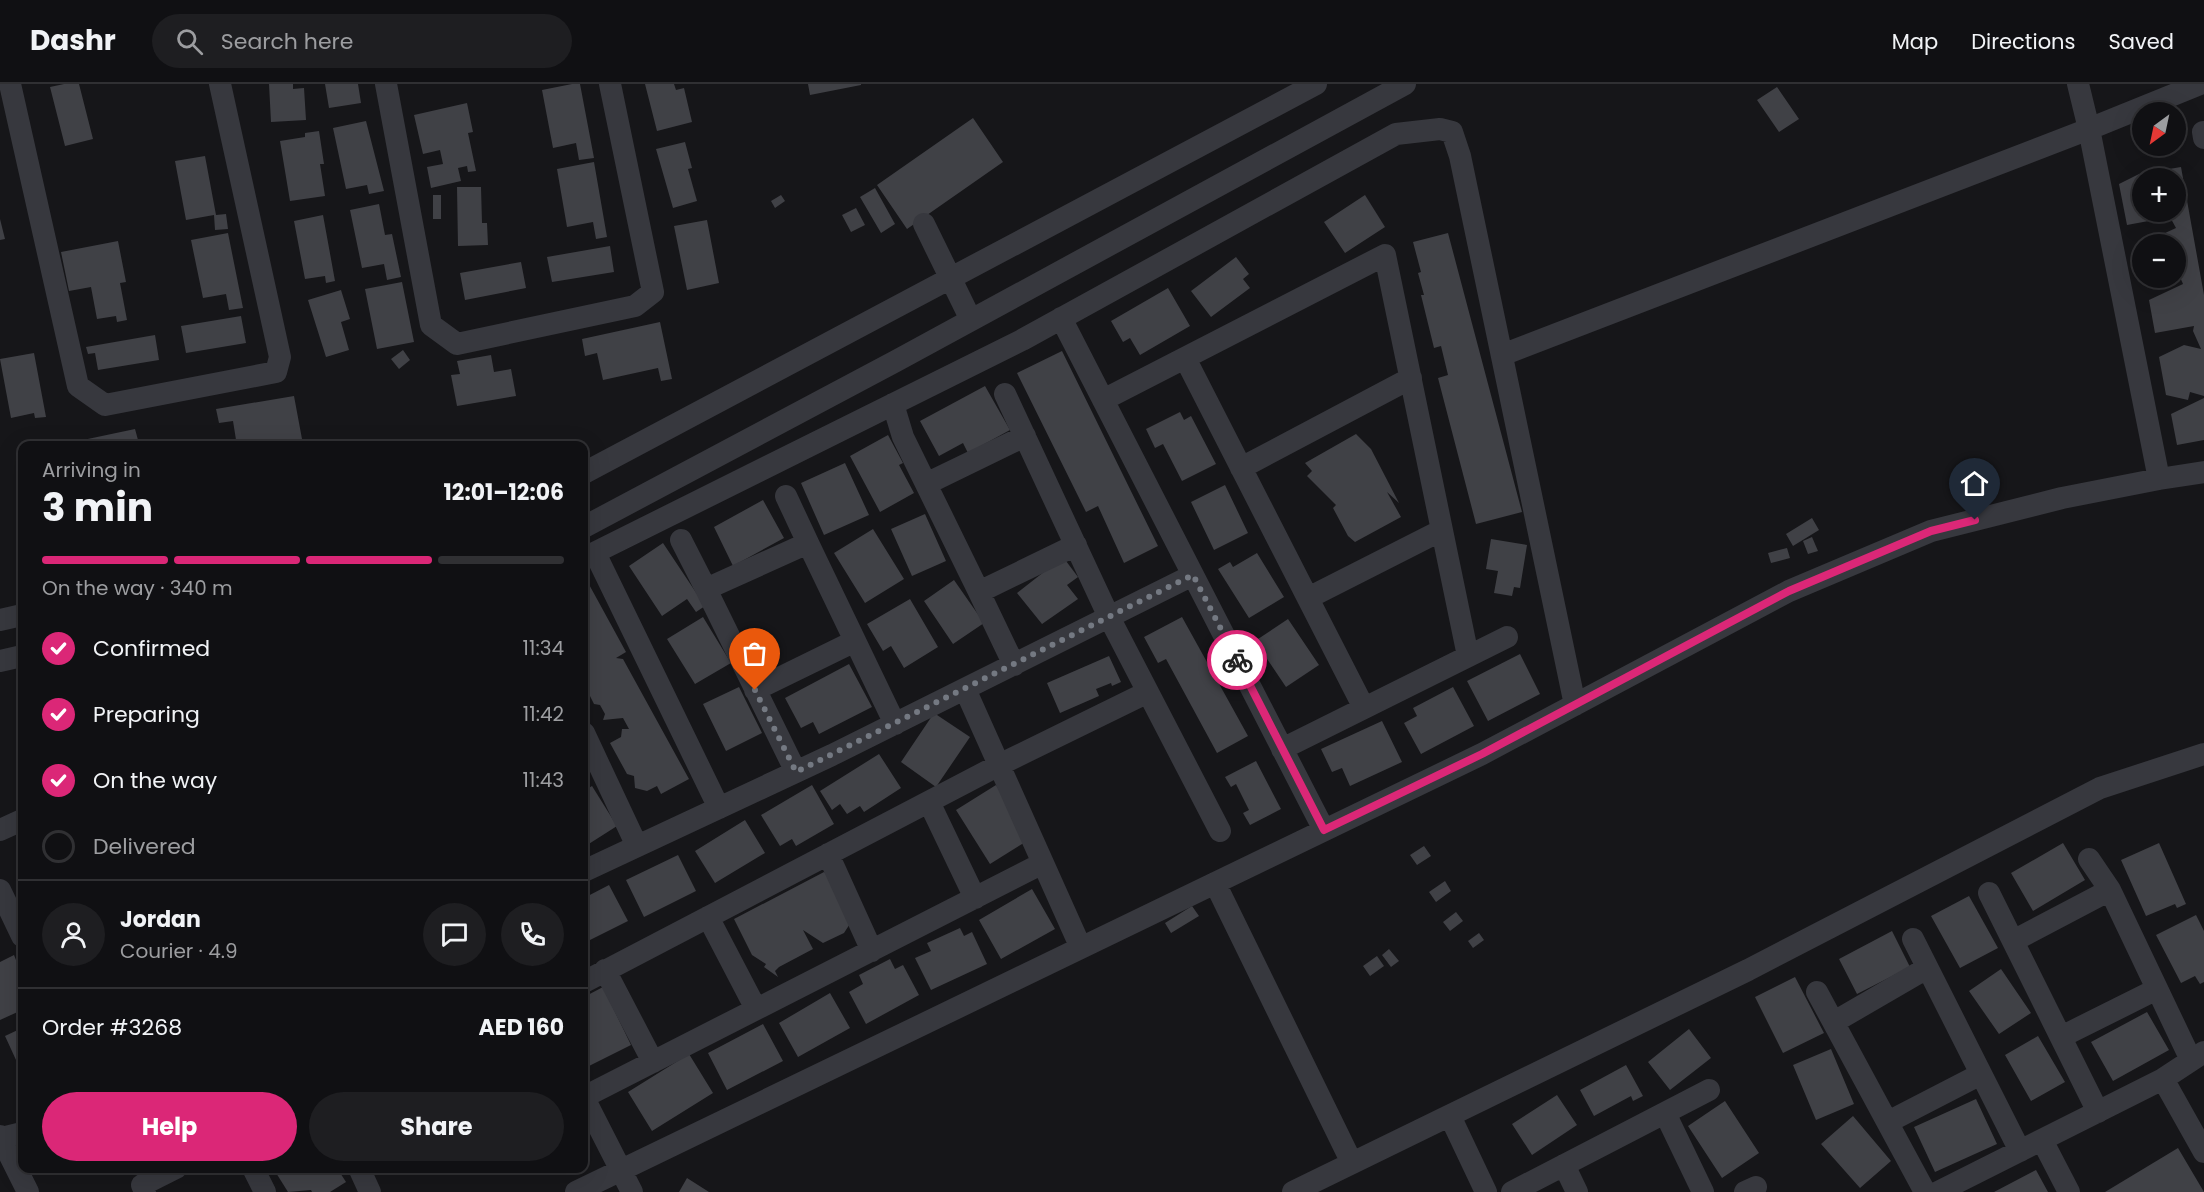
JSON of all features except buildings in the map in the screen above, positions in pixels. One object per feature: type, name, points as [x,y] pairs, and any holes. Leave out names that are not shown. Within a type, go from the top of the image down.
[{"type":"street","points":[[10,84],[78,386],[105,405],[276,372],[280,357],[220,84]]},
{"type":"street","points":[[386,84],[431,325],[457,344],[635,306],[653,292],[610,84]]},
{"type":"street","points":[[588,471],[1316,84]]},
{"type":"street","points":[[588,525],[1405,84]]},
{"type":"street","points":[[2078,84],[2159,478]]},
{"type":"street","points":[[1502,355],[2200,84]]},
{"type":"street","points":[[719,808],[589,555],[1061,318],[1396,134],[1440,129],[1452,132],[1460,156],[1575,705]]},
{"type":"street","points":[[924,224],[971,320]]},
{"type":"street","points":[[1103,400],[1385,255],[1468,656]]},
{"type":"street","points":[[1061,318],[1324,830]]},
{"type":"street","points":[[1185,358],[1364,708]]},
{"type":"street","points":[[1241,468],[1411,378]]},
{"type":"street","points":[[1005,394],[1109,617],[1220,831]]},
{"type":"street","points":[[893,404],[903,437],[1001,637],[1022,660]]},
{"type":"street","points":[[926,484],[1025,436]]},
{"type":"street","points":[[576,1192],[1482,754],[1789,591],[1931,531],[2062,498],[2159,478],[2204,472]]},
{"type":"street","points":[[786,496],[895,724]]},
{"type":"street","points":[[1308,598],[1442,530]]},
{"type":"street","points":[[681,540],[796,772]]},
{"type":"street","points":[[706,589],[808,543]]},
{"type":"street","points":[[979,592],[1076,545]]},
{"type":"street","points":[[588,869],[895,724],[1193,575]]},
{"type":"street","points":[[0,620],[18,616]]},
{"type":"street","points":[[1282,749],[1507,637]]},
{"type":"street","points":[[755,690],[855,641]]},
{"type":"street","points":[[0,661],[18,657]]},
{"type":"street","points":[[965,689],[1081,948]]},
{"type":"street","points":[[588,980],[999,765],[1148,692]]},
{"type":"street","points":[[588,752],[592,770],[637,846]]},
{"type":"street","points":[[1293,1192],[1748,970],[2100,788],[2204,754]]},
{"type":"street","points":[[929,802],[975,898]]},
{"type":"street","points":[[0,830],[18,822]]},
{"type":"street","points":[[828,854],[872,951]]},
{"type":"street","points":[[1949,1190],[2020,1151],[2163,1079],[2198,1056],[2157,989],[2110,890],[2089,859]]},
{"type":"street","points":[[588,1096],[1043,863]]},
{"type":"street","points":[[1215,883],[1352,1163]]},
{"type":"street","points":[[0,890],[18,928]]},
{"type":"street","points":[[2013,941],[2110,890]]},
{"type":"street","points":[[1989,893],[2098,1112]]},
{"type":"street","points":[[708,917],[756,1009]]},
{"type":"street","points":[[1913,939],[2020,1151]]},
{"type":"street","points":[[1834,1022],[1927,968]]},
{"type":"street","points":[[605,970],[653,1062]]},
{"type":"street","points":[[2061,1037],[2157,989]]},
{"type":"street","points":[[1817,992],[1925,1192]]},
{"type":"street","points":[[1888,1122],[1981,1074]]},
{"type":"street","points":[[2163,1079],[2204,1152]]},
{"type":"street","points":[[1512,1192],[1709,1090]]},
{"type":"street","points":[[588,1106],[632,1192]]},
{"type":"street","points":[[1665,1113],[1703,1192]]},
{"type":"street","points":[[1450,1116],[1486,1192]]},
{"type":"street","points":[[18,1134],[0,1137],[18,1172]]},
{"type":"street","points":[[2042,1140],[2069,1192]]},
{"type":"street","points":[[1564,1165],[1577,1192]]},
{"type":"street","points":[[18,1173],[28,1192]]},
{"type":"street","points":[[138,1190],[167,1173]]},
{"type":"street","points":[[256,1173],[265,1192]]},
{"type":"street","points":[[361,1173],[370,1192]]},
{"type":"way so far","points":[[755,690],[796,772],[1193,575],[1237,660]]},
{"type":"route","points":[[1237,660],[1324,830],[1482,754],[1789,591],[1931,531],[1975,520]]}]
